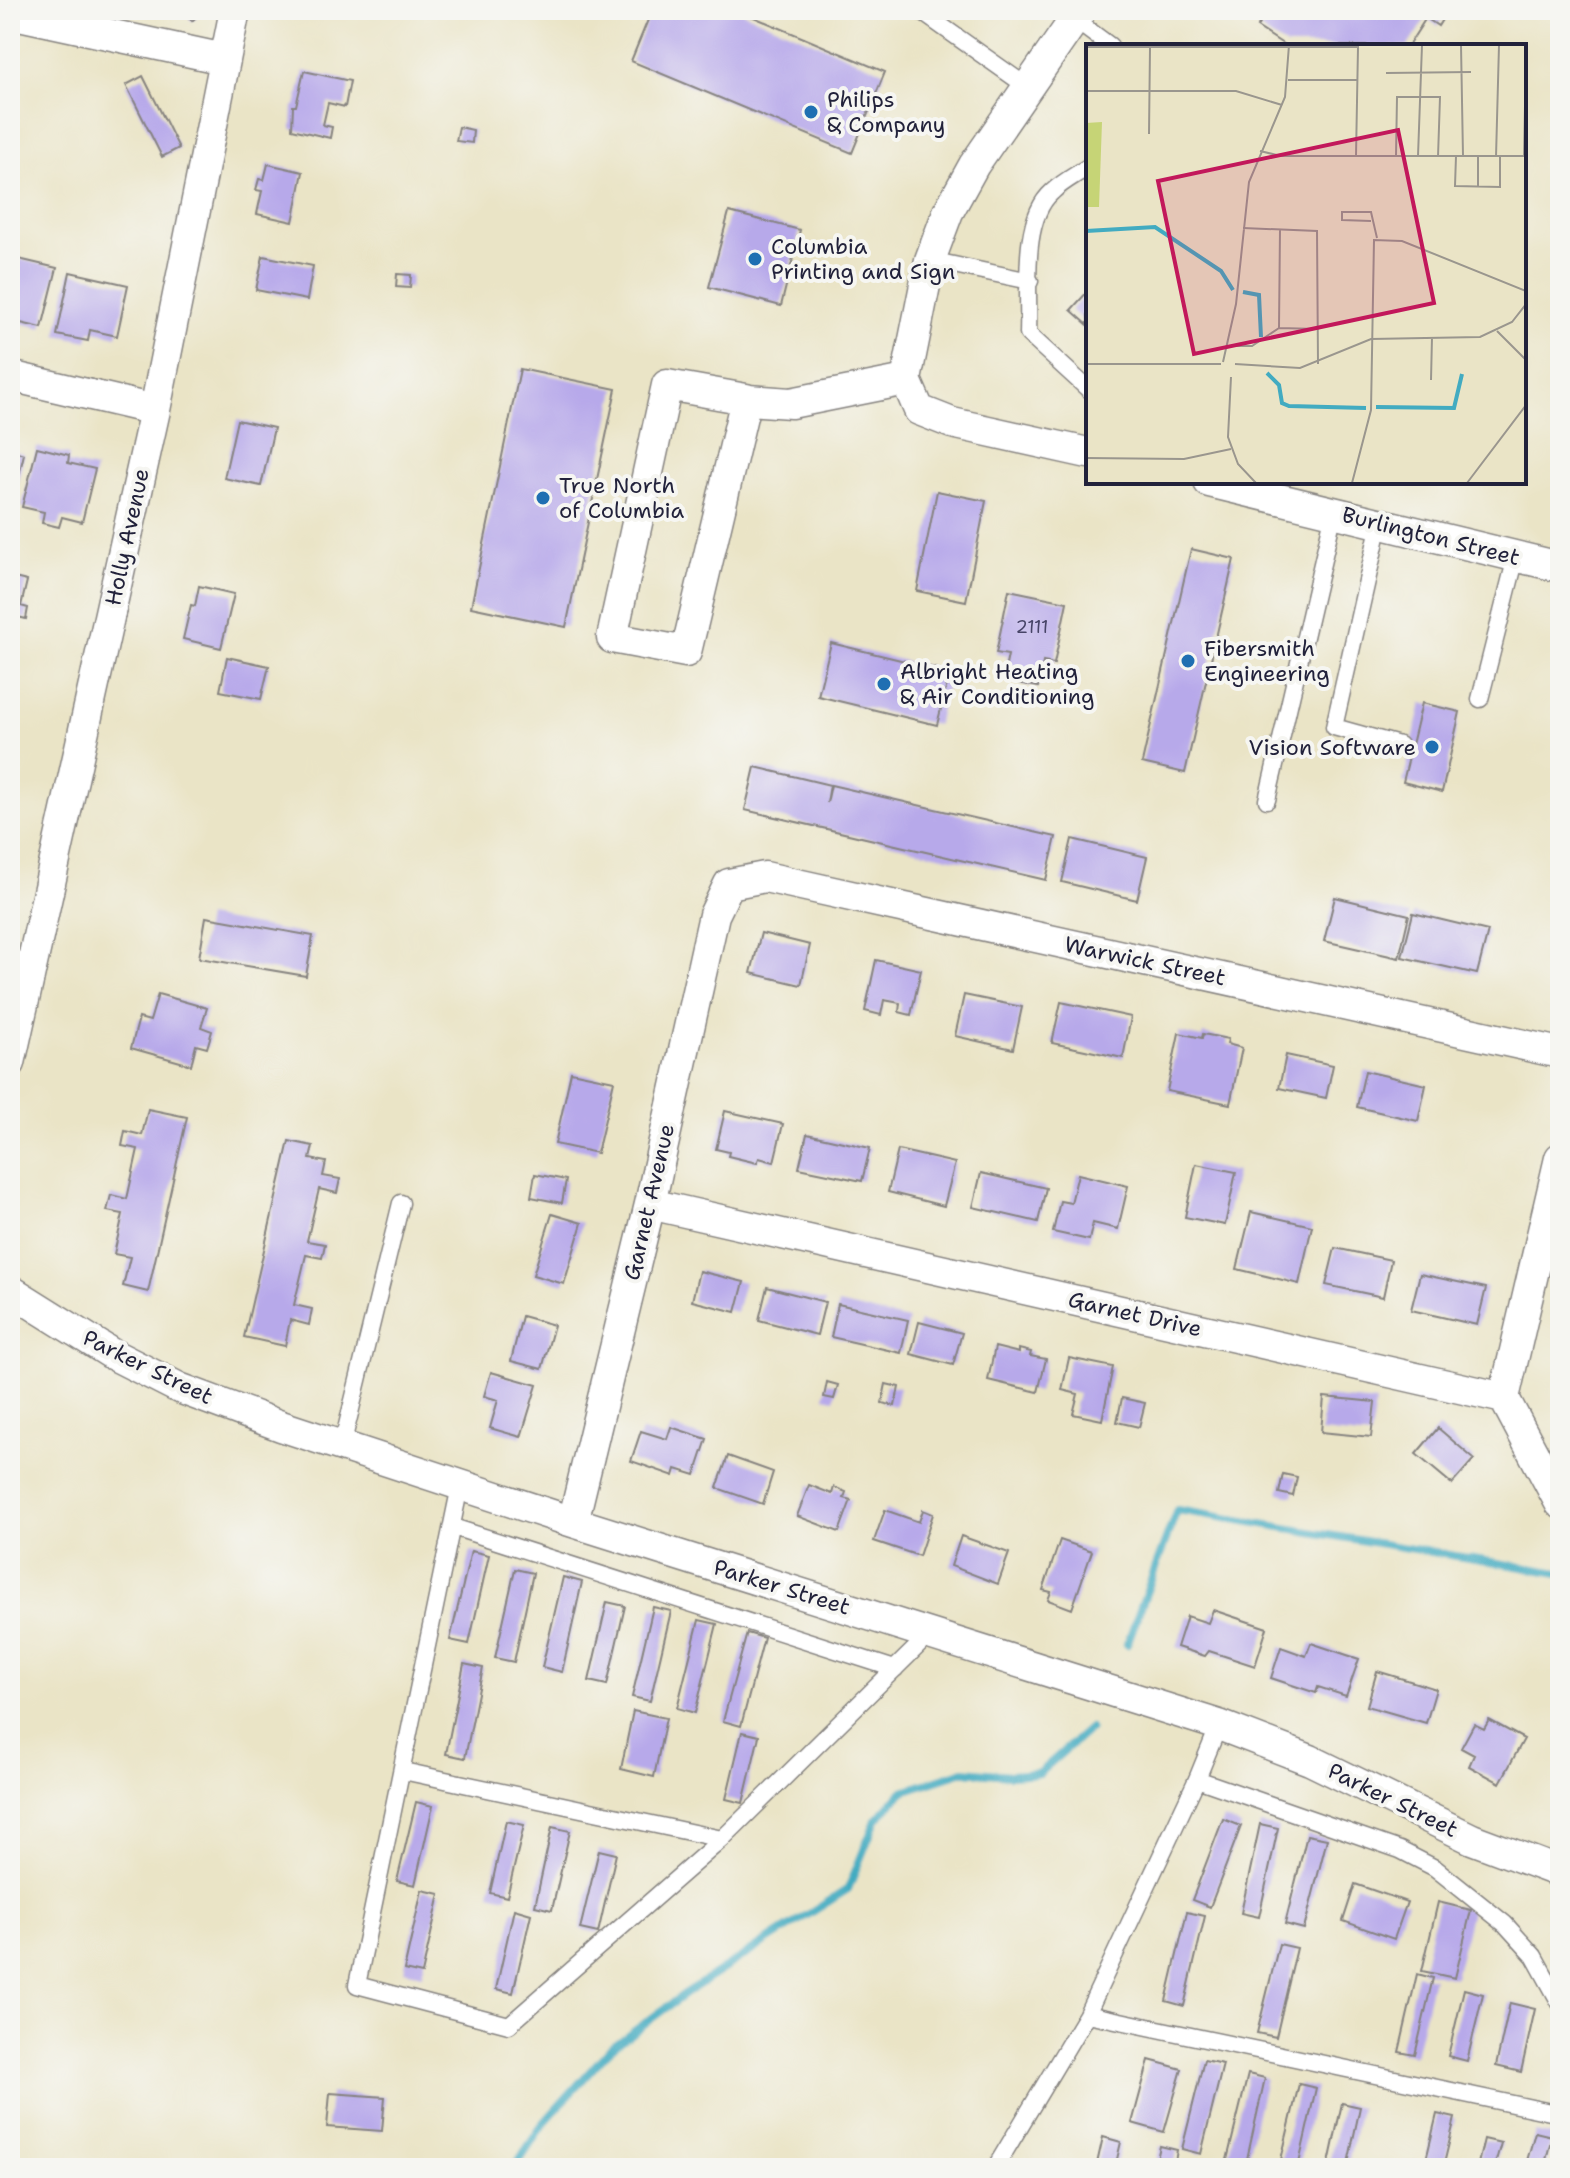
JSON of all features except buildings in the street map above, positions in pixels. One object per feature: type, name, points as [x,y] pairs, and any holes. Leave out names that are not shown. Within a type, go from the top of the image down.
[{"type":"street","name":"Holly Avenue","points":[[10,1063],[155,410],[235,10]]},
{"type":"street","points":[[10,13],[224,59]]},
{"type":"street","points":[[1078,15],[968,177],[948,212],[930,260],[906,380],[919,410],[952,423],[1086,453]]},
{"type":"street","points":[[10,376],[155,410]]},
{"type":"street","points":[[746,399],[686,652],[612,638],[667,385],[746,399],[791,403],[906,380]]},
{"type":"street","name":"Burlington Street","points":[[1217,484],[1560,567]]},
{"type":"street","name":"Warwick Street","points":[[729,884],[765,877],[1560,1053]]},
{"type":"street","name":"Garnet Avenue","points":[[573,1522],[650,1204],[714,915],[729,884]]},
{"type":"street","points":[[1560,1158],[1504,1398],[1560,1503]]},
{"type":"street","name":"Garnet Drive","points":[[650,1204],[1504,1398]]},
{"type":"street","name":"Parker Street","points":[[10,1290],[112,1354],[179,1388],[460,1486],[1219,1725],[1310,1760],[1472,1839],[1560,1872]]},
{"type":"lane","points":[[919,10],[943,16],[1029,88]]},
{"type":"lane","points":[[1078,15],[1108,44]]},
{"type":"lane","points":[[1086,168],[1051,193],[1034,217],[1029,243],[1028,334],[1086,387]]},
{"type":"lane","points":[[930,260],[1030,281]]},
{"type":"lane","points":[[1267,800],[1334,512]]},
{"type":"lane","points":[[1380,523],[1334,727],[1399,745]]},
{"type":"lane","points":[[1480,699],[1516,557]]},
{"type":"lane","points":[[342,1446],[401,1203]]},
{"type":"lane","points":[[460,1486],[357,1985],[509,2025],[722,1839],[931,1633]]},
{"type":"lane","points":[[453,1527],[895,1669]]},
{"type":"lane","points":[[995,2168],[1087,2014],[1197,1779],[1219,1725]]},
{"type":"lane","points":[[403,1771],[722,1839]]},
{"type":"lane","points":[[1197,1779],[1400,1850],[1435,1868],[1505,1924],[1534,1956],[1560,2003]]},
{"type":"lane","points":[[1087,2014],[1560,2114]]},
{"type":"waterway","points":[[1127,1644],[1177,1510],[1559,1573]]},
{"type":"waterway","points":[[514,2168],[543,2124],[610,2049],[686,1993],[848,1889],[876,1820],[903,1791],[964,1771],[1010,1775],[1039,1773],[1090,1728]]},
{"type":"place","name":"Philips & Company","points":[[811,112]]},
{"type":"place","name":"Columbia Printing and Sign","points":[[755,259]]},
{"type":"place","name":"True North of Columbia","points":[[543,498]]},
{"type":"place","name":"Fibersmith Engineering","points":[[1188,661]]},
{"type":"place","name":"Albright Heating & Air Conditioning","points":[[884,684]]},
{"type":"place","name":"Vision Software","points":[[1432,747]]}]
